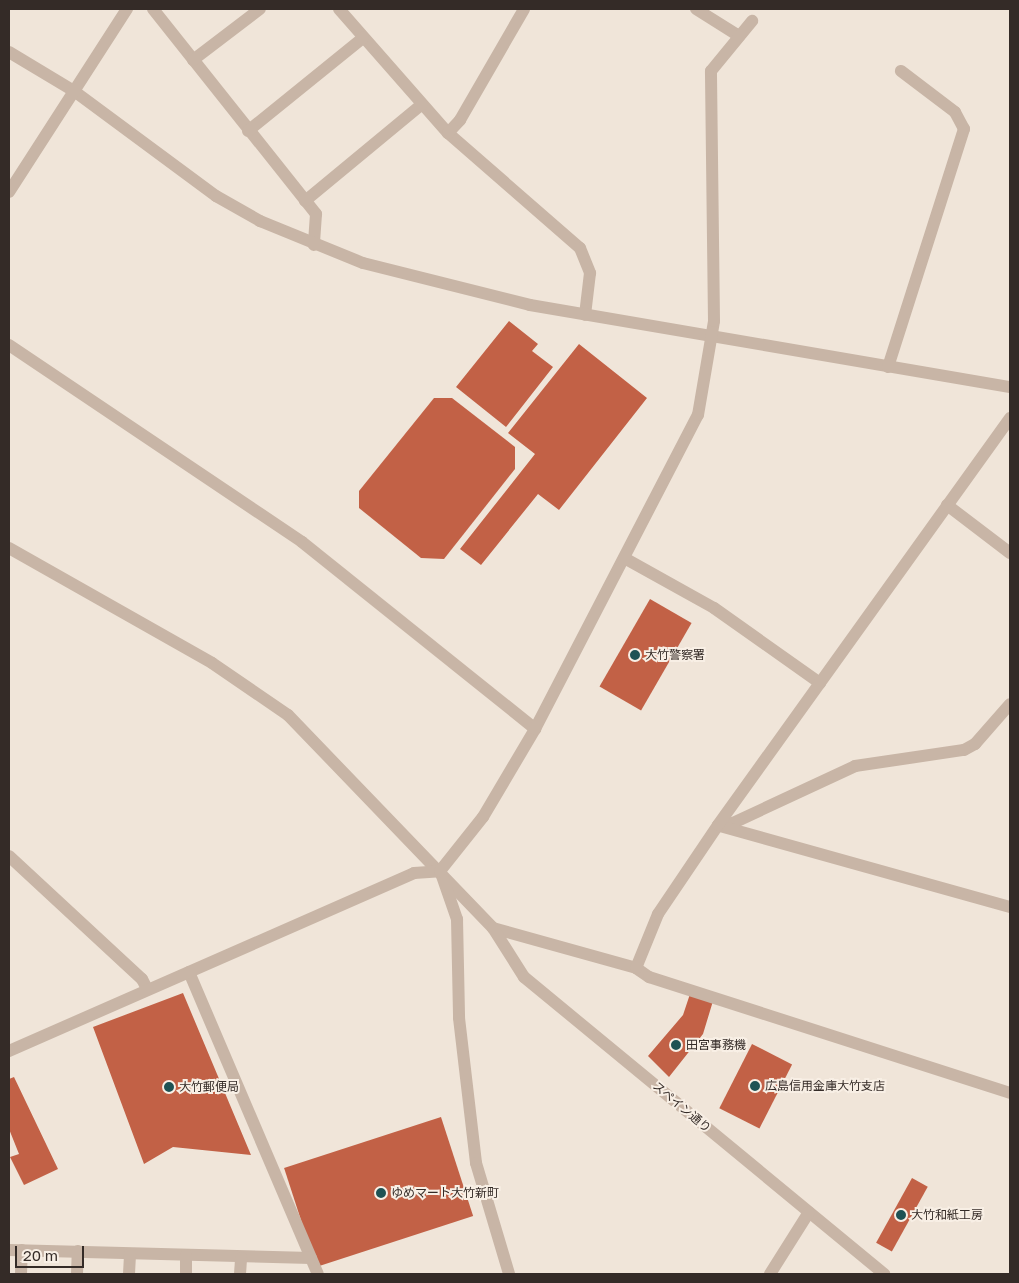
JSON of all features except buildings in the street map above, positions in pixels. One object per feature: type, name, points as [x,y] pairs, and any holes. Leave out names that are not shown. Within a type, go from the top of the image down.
[{"type":"street","points":[[9,192],[127,9]]},
{"type":"street","points":[[153,9],[248,131],[316,214],[314,245]]},
{"type":"street","points":[[193,60],[260,9]]},
{"type":"street","points":[[339,9],[421,105],[448,133],[580,248],[590,272],[585,315]]},
{"type":"street","points":[[448,133],[524,9]]},
{"type":"street","points":[[696,9],[739,36]]},
{"type":"street","points":[[9,1052],[147,989],[414,873],[440,871],[503,787],[626,559],[698,415],[713,338],[711,71],[752,21]]},
{"type":"street","points":[[248,131],[363,38]]},
{"type":"street","points":[[9,52],[74,91],[216,196],[314,245],[417,278],[585,315],[1010,387]]},
{"type":"street","points":[[888,367],[964,129],[956,112],[901,71]]},
{"type":"street","points":[[306,201],[421,105]]},
{"type":"street","points":[[9,345],[302,542],[534,729]]},
{"type":"street","points":[[636,968],[658,914],[718,825],[1010,418]]},
{"type":"street","points":[[947,505],[1010,553]]},
{"type":"street","name":"スペイン通り","points":[[9,548],[254,689],[309,735],[440,871],[493,928],[524,977],[884,1274]]},
{"type":"street","points":[[626,559],[714,608],[820,683]]},
{"type":"street","points":[[718,825],[733,823],[855,766],[964,750],[975,744],[1010,704]]},
{"type":"street","points":[[718,825],[1010,907]]},
{"type":"street","points":[[9,856],[142,979],[147,989]]},
{"type":"street","points":[[440,871],[457,918],[459,1018],[476,1163],[510,1274]]},
{"type":"street","points":[[493,928],[636,968],[649,977],[1010,1093]]},
{"type":"street","points":[[189,972],[318,1274]]},
{"type":"street","points":[[770,1274],[808,1212]]},
{"type":"street","points":[[9,1250],[241,1258],[311,1258]]},
{"type":"street","points":[[21,1274],[22,1250]]},
{"type":"street","points":[[77,1274],[78,1251]]},
{"type":"street","points":[[129,1274],[130,1254]]},
{"type":"street","points":[[186,1256],[186,1274]]},
{"type":"street","points":[[240,1274],[241,1258]]},
{"type":"place","name":"大竹警察署","points":[[635,655]]},
{"type":"place","name":"田宮事務機","points":[[676,1045]]},
{"type":"place","name":"広島信用金庫大竹支店","points":[[755,1086]]},
{"type":"place","name":"大竹郵便局","points":[[169,1087]]},
{"type":"place","name":"ゆめマート大竹新町","points":[[381,1193]]},
{"type":"place","name":"大竹和紙工房","points":[[901,1215]]}]
